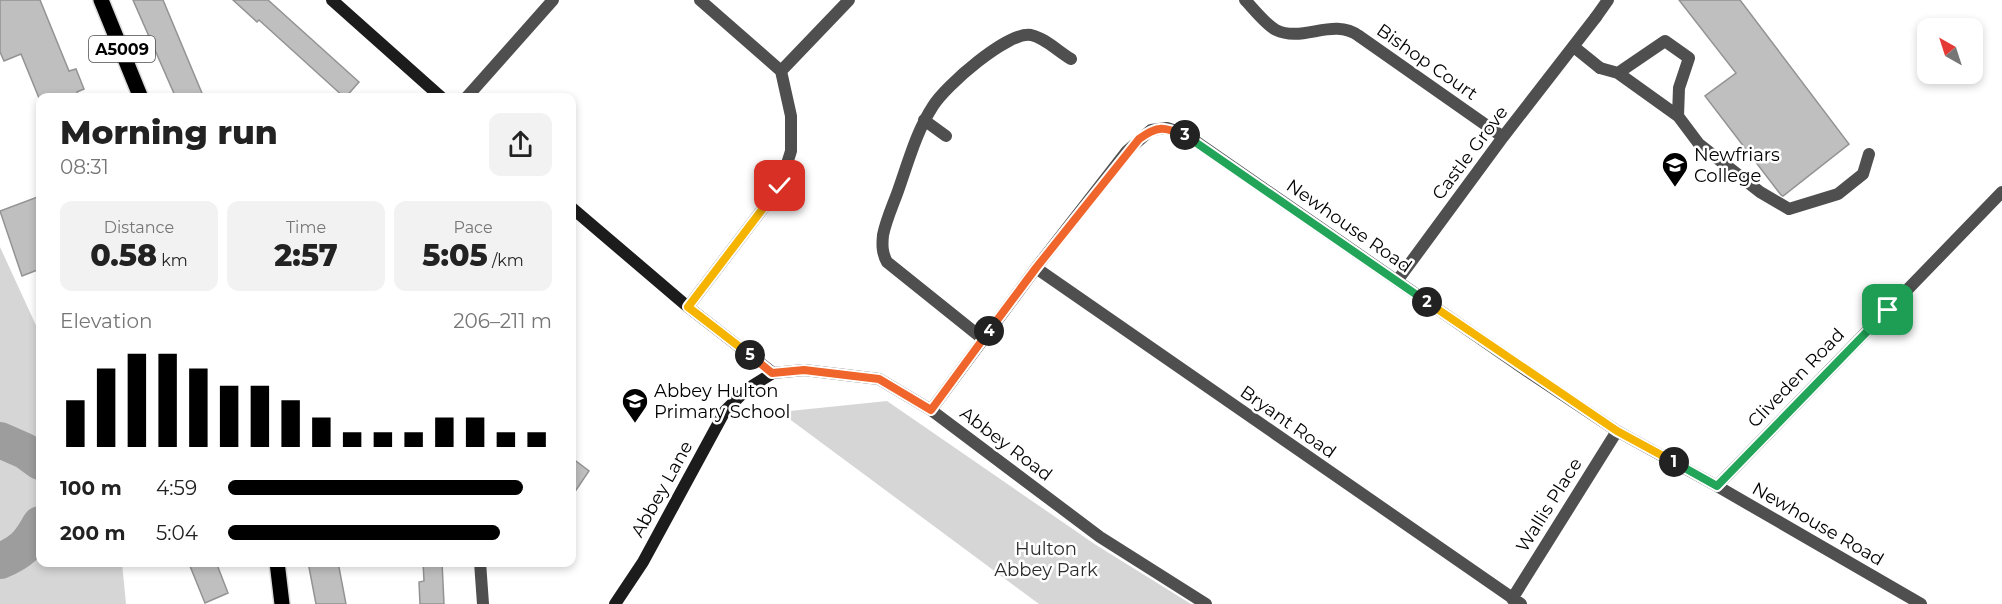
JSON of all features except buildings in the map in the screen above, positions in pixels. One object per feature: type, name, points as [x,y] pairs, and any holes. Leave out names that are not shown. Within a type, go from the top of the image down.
[{"type":"main road","name":"A5009","points":[[101,0],[139,93]]},
{"type":"main road","points":[[278,567],[282,604]]},
{"type":"street","points":[[332,0],[436,93]]},
{"type":"street","points":[[470,93],[553,0]]},
{"type":"street","points":[[688,307],[780,186],[791,150],[791,116],[781,71],[700,0]]},
{"type":"street","points":[[781,71],[849,0]]},
{"type":"street","name":"Bishop Court","points":[[1245,0],[1275,30],[1299,33],[1329,28],[1350,30],[1503,137]]},
{"type":"street","name":"Castle Grove","points":[[1397,281],[1608,0]]},
{"type":"street","points":[[983,339],[894,269],[882,253],[884,232],[924,120],[934,104],[956,80],[980,60],[1015,38],[1030,35],[1071,59]]},
{"type":"street","points":[[1618,73],[1665,41],[1689,58],[1679,88],[1678,116]]},
{"type":"street","points":[[1574,47],[1599,68],[1618,73],[1678,116],[1699,144],[1760,192],[1789,208],[1838,194],[1863,174],[1869,154]]},
{"type":"street","points":[[924,120],[946,136]]},
{"type":"street","name":"Newhouse Road","points":[[931,410],[1036,268],[1133,145],[1151,130],[1167,128],[1185,134],[1617,431],[1921,604]]},
{"type":"street","name":"Cliveden Road","points":[[1717,486],[2002,192]]},
{"type":"street","points":[[576,211],[688,307],[772,373]]},
{"type":"street","name":"Bryant Road","points":[[1036,268],[1516,601]]},
{"type":"street","name":"Abbey Road","points":[[772,373],[804,370],[879,379],[931,410],[1100,537],[1206,604]]},
{"type":"street","name":"Abbey Lane","points":[[615,604],[643,562],[725,411],[747,389],[772,373]]},
{"type":"street","name":"Wallis Place","points":[[1516,601],[1617,431]]},
{"type":"street","points":[[480,567],[483,604]]},
{"type":"green space","points":[[0,247],[36,325],[36,567],[122,567],[126,604],[0,604]]},
{"type":"green space","name":"Hulton Abbey Park","points":[[887,401],[1096,545],[1191,604],[1039,604],[780,412]]},
{"type":"waterway","points":[[0,440],[25,451],[36,459]]},
{"type":"waterway","points":[[0,561],[24,547],[36,530]]},
{"type":"place","name":"Newfriars College","points":[[1675,188]]},
{"type":"place","name":"Abbey Hulton Primary School","points":[[635,424]]},
{"type":"route","points":[[780,186],[688,307],[772,373],[804,370],[879,379],[931,410],[1036,268],[1127,152],[1151,130],[1167,128],[1185,134],[1617,431],[1717,486],[1888,310]]}]
